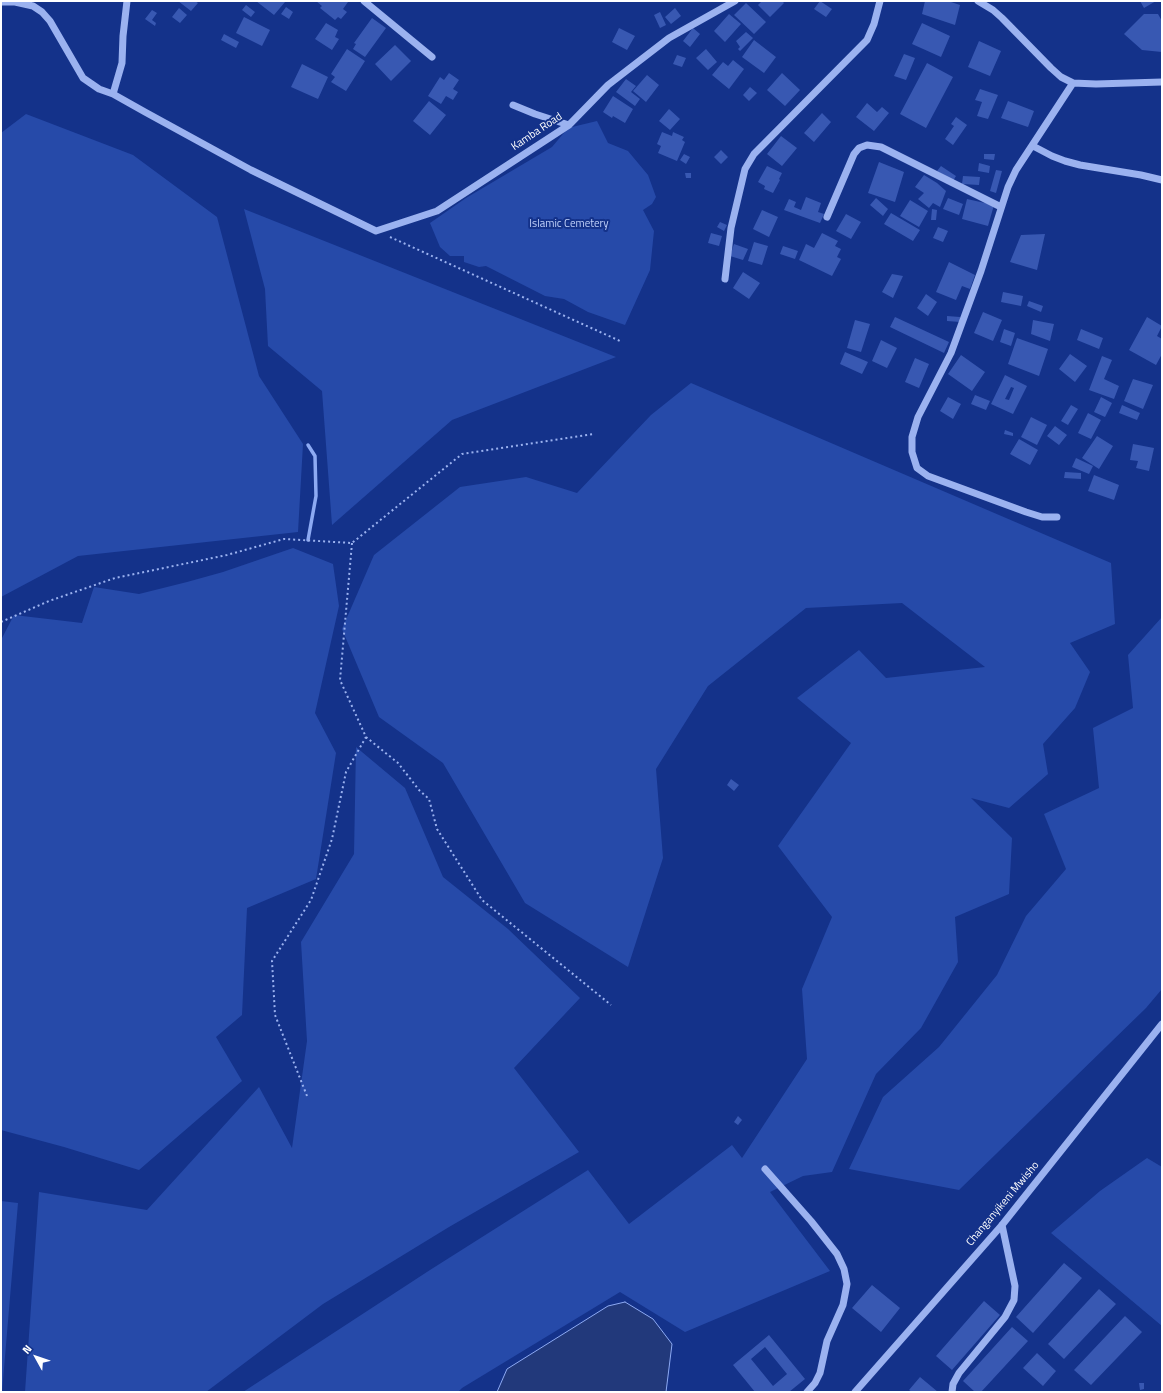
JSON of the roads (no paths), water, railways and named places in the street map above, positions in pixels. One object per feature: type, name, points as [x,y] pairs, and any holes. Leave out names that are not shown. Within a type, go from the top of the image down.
[{"type":"street","points":[[1,2],[15,2],[33,6],[42,12],[50,21],[83,78],[99,90],[113,94],[122,63],[127,1]]},
{"type":"street","points":[[364,1],[432,57]]},
{"type":"street","name":"Kamba Road","points":[[113,94],[251,170],[376,231],[437,211],[569,125],[608,85],[669,38],[735,1]]},
{"type":"street","points":[[725,279],[731,228],[746,169],[754,154],[867,40],[874,24],[880,1]]},
{"type":"street","points":[[978,1],[993,10],[1002,18],[1061,77],[1073,83],[1096,84],[1162,82]]},
{"type":"street","points":[[1057,518],[1042,517],[1026,512],[928,476],[917,468],[912,452],[912,437],[918,417],[951,353],[981,271],[1008,187],[1016,170],[1033,146],[1054,109],[1073,83]]},
{"type":"street","points":[[513,105],[569,125]]},
{"type":"street","points":[[827,217],[854,154],[859,148],[867,145],[881,147],[1001,207]]},
{"type":"street","points":[[1033,146],[1065,162],[1162,180]]},
{"type":"street","name":"Changanyikeni Mwisho","points":[[855,1392],[1002,1225],[1162,1024]]},
{"type":"street","points":[[765,1169],[811,1221],[837,1254],[844,1269],[847,1284],[844,1305],[827,1341],[818,1378],[816,1383],[807,1392]]},
{"type":"street","points":[[952,1392],[953,1384],[959,1373],[1005,1317],[1014,1300],[1015,1286],[1002,1225]]},
{"type":"waterway","points":[[308,445],[315,456],[316,496],[308,540]]},
{"type":"park label","name":"Islamic Cemetery","points":[[569,224]]}]
